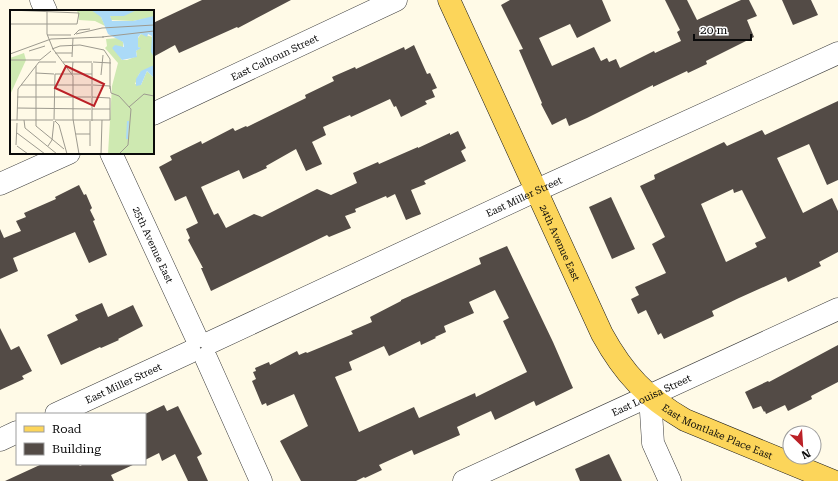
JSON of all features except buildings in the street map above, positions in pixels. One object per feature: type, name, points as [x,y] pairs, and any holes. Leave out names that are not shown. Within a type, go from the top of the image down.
[{"type":"main road","name":"24th Avenue East","points":[[449,0],[602,334],[623,367],[635,382],[650,396]]},
{"type":"main road","name":"East Montlake Place East","points":[[650,396],[685,420],[833,481]]},
{"type":"street","points":[[41,0],[46,10]]},
{"type":"street","name":"East Calhoun Street","points":[[154,114],[396,0]]},
{"type":"street","name":"East Miller Street","points":[[58,413],[537,190],[838,53]]},
{"type":"street","points":[[0,184],[67,154]]},
{"type":"street","name":"25th Avenue East","points":[[111,154],[261,481]]},
{"type":"street","name":"East Louisa Street","points":[[464,481],[838,309]]},
{"type":"street","points":[[650,396],[653,443],[670,481]]},
{"type":"street","points":[[0,440],[16,432]]}]
